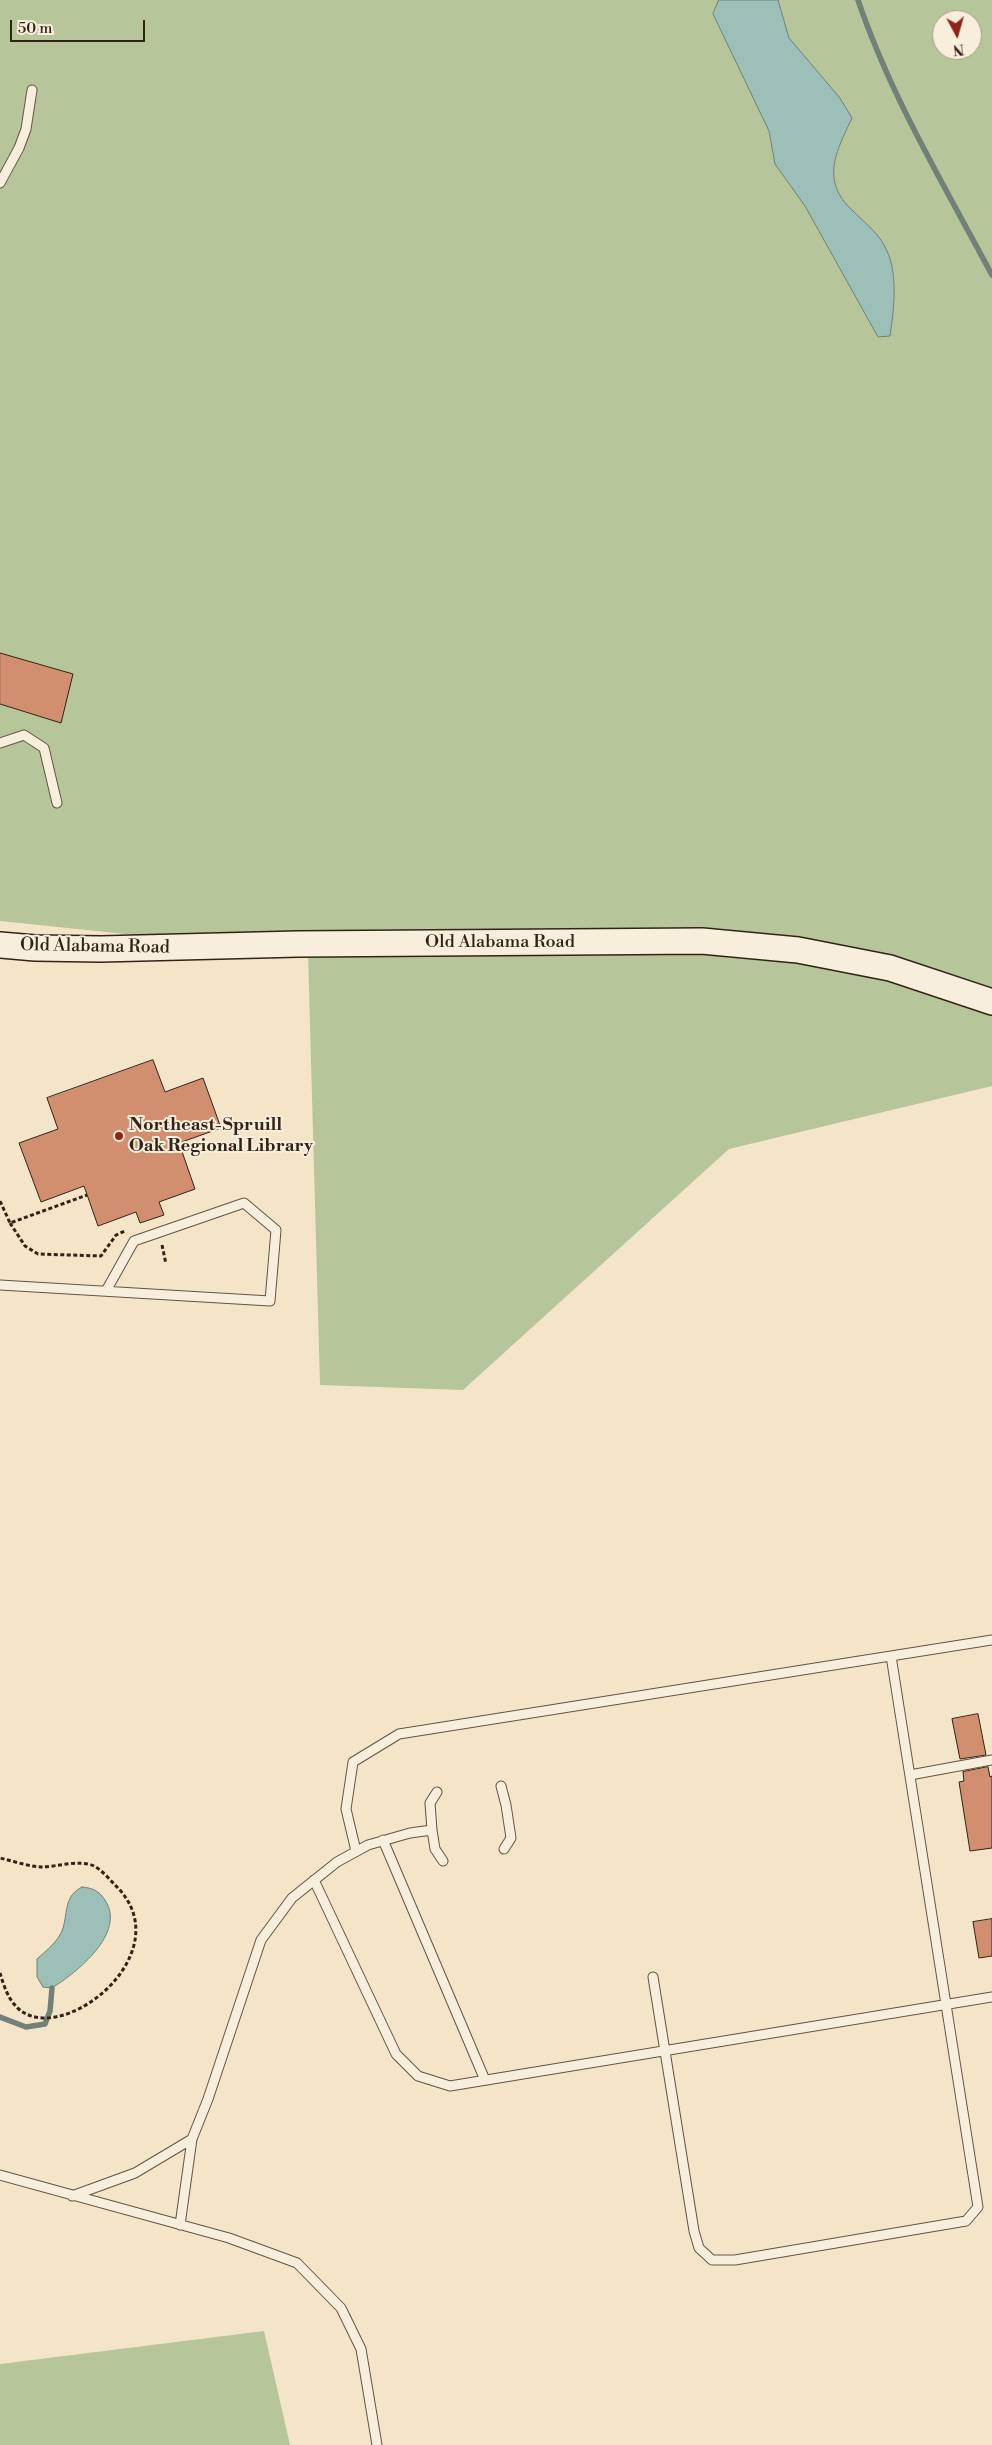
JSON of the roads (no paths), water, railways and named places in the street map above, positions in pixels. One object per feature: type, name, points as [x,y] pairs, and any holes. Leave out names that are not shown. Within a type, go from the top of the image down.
[{"type":"main road","name":"Old Alabama Road","points":[[0,944],[35,948],[101,949],[298,944],[702,941],[798,950],[890,968],[992,1002]]},
{"type":"lane","points":[[0,183],[19,148],[26,129],[32,90]]},
{"type":"lane","points":[[0,743],[24,735],[44,748],[57,803]]},
{"type":"lane","points":[[0,1285],[270,1301],[276,1230],[244,1203],[134,1241],[106,1291]]},
{"type":"lane","points":[[356,1851],[346,1809],[353,1762],[399,1734],[992,1640]]},
{"type":"lane","points":[[654,1977],[694,2231],[699,2248],[712,2260],[735,2260],[966,2221],[978,2207],[891,1656]]},
{"type":"lane","points":[[910,1775],[992,1760]]},
{"type":"lane","points":[[501,1786],[511,1838],[504,1849]]},
{"type":"lane","points":[[437,1792],[430,1803],[432,1830],[435,1849],[443,1861]]},
{"type":"lane","points":[[180,2225],[192,2139],[208,2099],[261,1940],[292,1898],[337,1862],[356,1851],[383,1840],[432,1830]]},
{"type":"lane","points":[[383,1840],[485,2080]]},
{"type":"lane","points":[[314,1880],[396,2054],[418,2076],[450,2086],[947,2006],[992,1997]]},
{"type":"lane","points":[[72,2196],[135,2172],[192,2139]]},
{"type":"lane","points":[[0,2175],[229,2238],[297,2263],[341,2308],[361,2349],[377,2445]]},
{"type":"water","points":[[719,0],[778,0],[789,38],[840,98],[852,118],[837,154],[834,177],[837,189],[843,200],[878,236],[889,255],[894,278],[890,336],[878,337],[805,206],[775,164],[769,131],[713,14]]},
{"type":"water","points":[[82,1887],[95,1890],[105,1900],[110,1913],[109,1926],[96,1951],[74,1973],[52,1988],[43,1987],[37,1977],[37,1959],[59,1937],[63,1928],[69,1899]]},
{"type":"waterway","points":[[858,0],[871,36],[902,106],[992,275]]},
{"type":"waterway","points":[[0,2017],[26,2027],[45,2024],[50,2011],[52,1988]]},
{"type":"place","name":"Northeast-Spruill Oak Regional Library","points":[[119,1136]]}]
